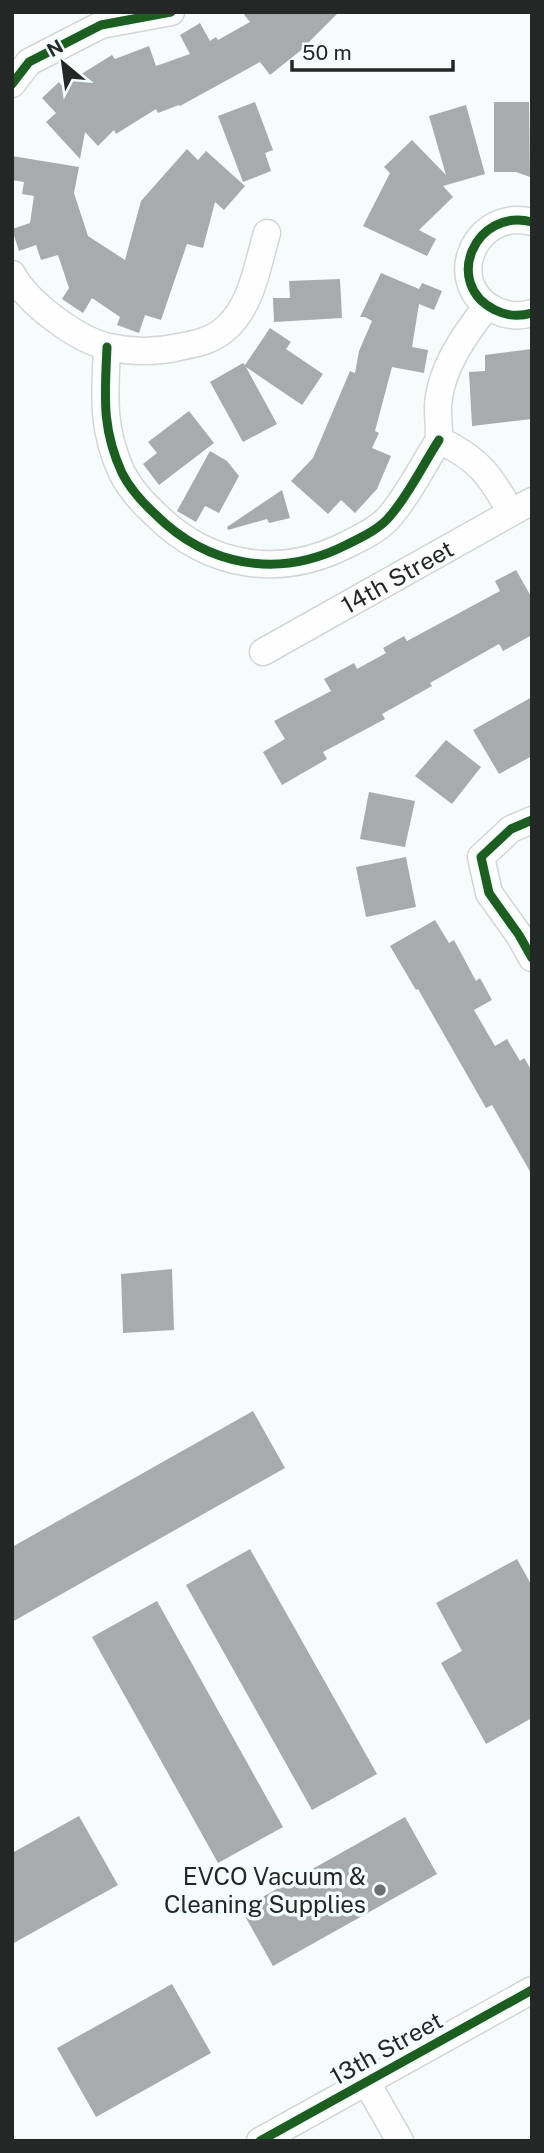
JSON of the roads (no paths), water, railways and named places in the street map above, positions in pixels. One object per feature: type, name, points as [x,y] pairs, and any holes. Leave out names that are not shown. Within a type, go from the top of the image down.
[{"type":"street","points":[[12,84],[21,62],[100,25],[171,12]]},
{"type":"street","points":[[532,222],[510,220],[492,226],[478,238],[470,255],[468,274],[474,292],[487,306],[504,314],[523,316],[532,313]]},
{"type":"street","points":[[12,274],[38,307],[66,327],[107,347],[142,351],[167,350],[207,340],[223,331],[246,303],[267,233]]},
{"type":"street","points":[[107,347],[104,413],[112,447],[123,475],[136,496],[165,525],[186,541],[215,555],[254,564],[289,564],[324,556],[358,539],[390,518],[439,440],[438,403],[449,365],[467,332],[487,306]]},
{"type":"street","points":[[439,440],[465,452],[521,506]]},
{"type":"street","name":"14th Street","points":[[263,652],[521,506]]},
{"type":"street","points":[[532,820],[511,829],[481,857],[489,893],[532,958]]},
{"type":"street","name":"13th Street","points":[[260,2141],[532,1990]]},
{"type":"street","points":[[366,2081],[400,2141]]},
{"type":"place","name":"EVCO Vacuum & Cleaning Supplies","points":[[380,1890]]}]
